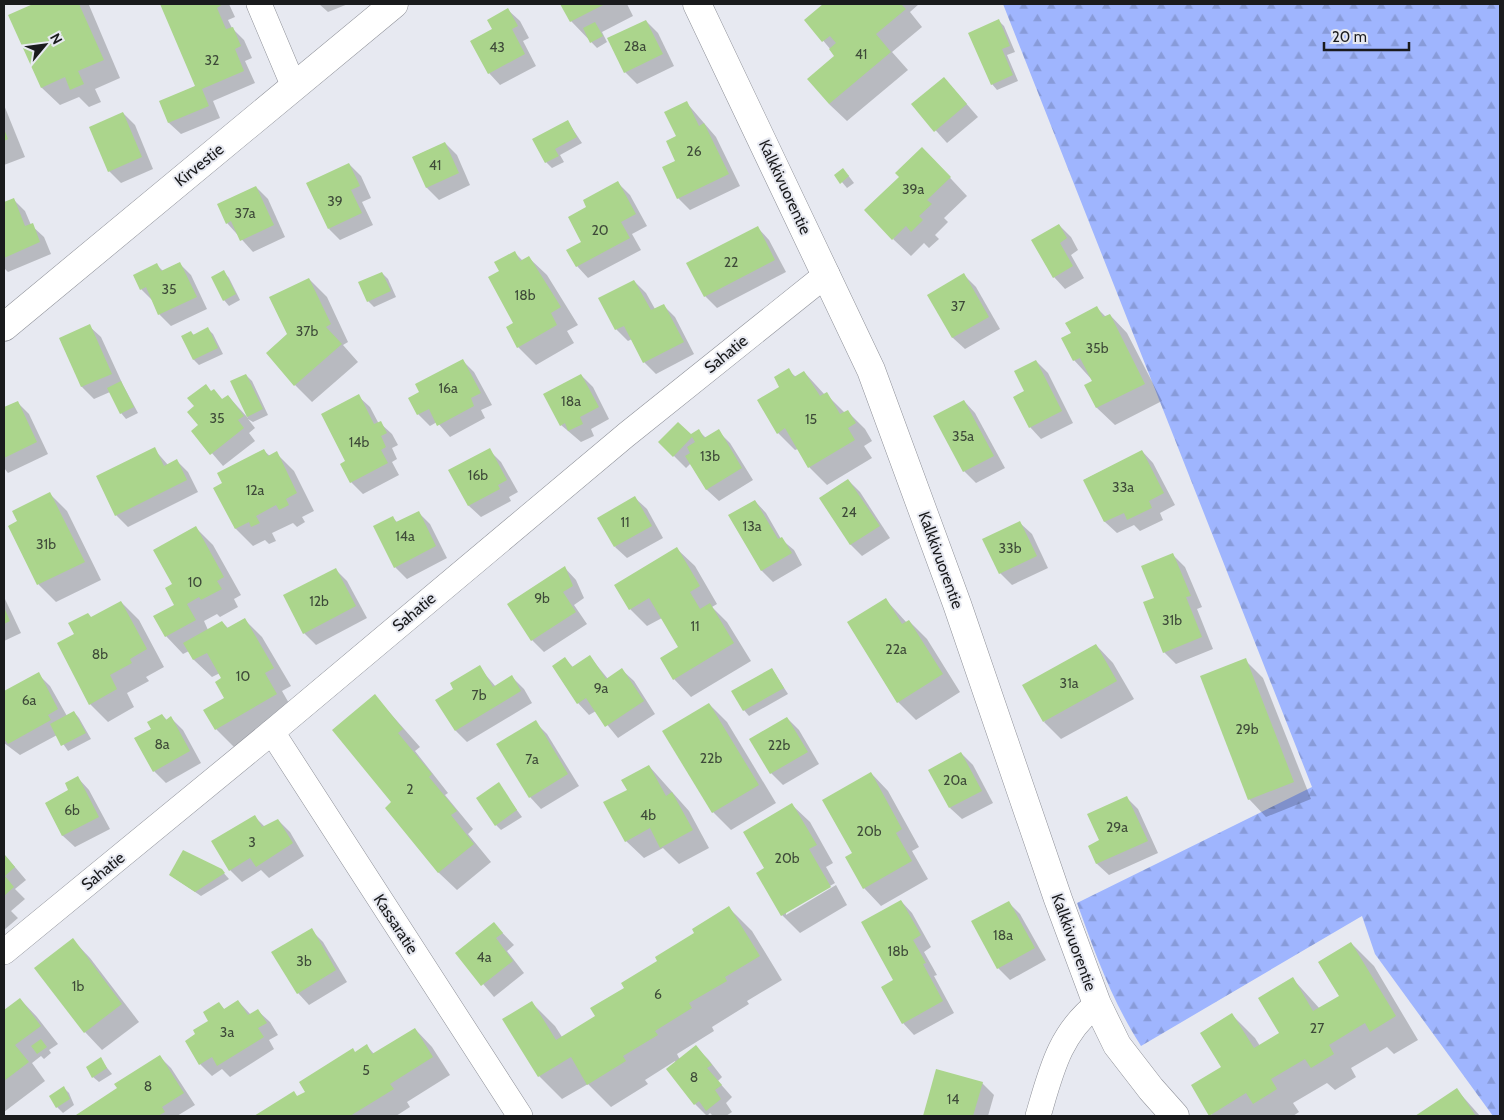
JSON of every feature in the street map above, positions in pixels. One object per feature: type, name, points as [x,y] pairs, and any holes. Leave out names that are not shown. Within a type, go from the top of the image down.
[{"type":"street","points":[[259,4],[294,87]]},
{"type":"street","name":"Kirvestie","points":[[4,327],[394,4]]},
{"type":"street","name":"Kalkkivuorentie","points":[[697,4],[871,370],[1097,1004],[1117,1044],[1150,1089],[1175,1116]]},
{"type":"street","name":"Sahatie","points":[[4,952],[272,732],[626,435],[827,274]]},
{"type":"street","name":"Kassaratie","points":[[272,732],[520,1116]]},
{"type":"street","points":[[1038,1116],[1054,1062],[1062,1044],[1080,1017],[1097,1004]]},
{"type":"green space","points":[[1003,4],[1500,4],[1500,1116],[1493,1116],[1375,954],[1362,916],[1141,1046],[1121,1012],[1077,903],[1312,787]]},
{"type":"building","points":[[33,4],[79,4],[104,60],[78,71],[84,84],[70,90],[65,77],[41,88],[8,15]]},
{"type":"building","points":[[160,4],[223,4],[217,8],[226,29],[233,27],[241,46],[235,49],[244,71],[202,89],[209,106],[168,123],[159,101],[195,86]]},
{"type":"building","points":[[560,4],[605,4],[570,22]]},
{"type":"building","points":[[823,4],[901,4],[906,9],[876,34],[891,52],[829,104],[807,79],[834,56],[829,49],[836,43],[830,36],[822,42],[804,20]]},
{"type":"building","points":[[508,8],[518,26],[512,29],[525,54],[488,74],[470,41],[492,29],[487,20]]},
{"type":"building","points":[[999,19],[1010,46],[1002,49],[1013,75],[991,85],[968,33]]},
{"type":"building","points":[[646,20],[663,54],[624,73],[607,38]]},
{"type":"building","points":[[595,22],[603,36],[590,43],[583,28]]},
{"type":"building","points":[[944,77],[967,104],[934,132],[911,104]]},
{"type":"building","points":[[687,101],[699,126],[704,123],[729,174],[677,199],[662,167],[675,161],[666,141],[676,136],[664,112]]},
{"type":"building","points":[[123,112],[142,157],[108,172],[89,127]]},
{"type":"building","points":[[568,120],[577,137],[555,149],[559,156],[545,163],[532,139]]},
{"type":"building","points":[[4,129],[8,139],[4,141]]},
{"type":"building","points":[[445,142],[459,173],[426,188],[412,157]]},
{"type":"building","points":[[922,147],[951,177],[927,200],[932,204],[919,216],[923,220],[911,232],[906,226],[892,240],[864,210],[899,177],[895,173]]},
{"type":"building","points":[[349,163],[360,186],[351,190],[362,213],[328,229],[306,183]]},
{"type":"building","points":[[843,168],[849,176],[840,184],[834,175]]},
{"type":"building","points":[[618,181],[636,214],[621,222],[630,238],[576,267],[566,250],[581,242],[568,217],[586,207],[583,200]]},
{"type":"building","points":[[256,186],[274,225],[240,241],[231,221],[226,224],[217,204]]},
{"type":"building","points":[[14,198],[25,226],[33,223],[40,242],[4,258],[4,202]]},
{"type":"building","points":[[1059,224],[1067,238],[1060,243],[1073,266],[1053,278],[1031,240]]},
{"type":"building","points":[[758,226],[775,260],[704,297],[686,263]]},
{"type":"building","points":[[515,251],[520,261],[529,256],[561,307],[551,313],[557,325],[517,348],[506,327],[513,323],[488,277],[499,271],[494,262]]},
{"type":"building","points":[[180,262],[197,297],[158,315],[146,287],[140,290],[133,275],[157,263],[161,271]]},
{"type":"building","points":[[224,270],[236,294],[223,301],[211,277]]},
{"type":"building","points":[[382,272],[391,291],[367,302],[358,282]]},
{"type":"building","points":[[964,273],[989,317],[952,338],[927,295]]},
{"type":"building","points":[[309,278],[331,324],[326,327],[342,344],[294,386],[266,353],[287,334],[269,297]]},
{"type":"building","points":[[634,280],[651,310],[664,304],[684,342],[643,363],[624,326],[615,330],[598,298]]},
{"type":"building","points":[[1097,306],[1103,317],[1110,314],[1145,384],[1096,408],[1084,385],[1092,381],[1080,358],[1073,361],[1061,338],[1071,333],[1065,323]]},
{"type":"building","points":[[90,324],[112,374],[81,387],[59,338]]},
{"type":"building","points":[[208,327],[218,348],[193,360],[181,336],[191,331],[193,335]]},
{"type":"building","points":[[463,359],[481,393],[471,398],[474,406],[437,426],[429,409],[417,415],[408,398],[419,392],[415,384]]},
{"type":"building","points":[[1036,360],[1062,411],[1029,428],[1013,397],[1024,391],[1014,371]]},
{"type":"building","points":[[789,368],[794,377],[804,371],[820,396],[827,392],[840,414],[848,410],[856,423],[848,428],[855,440],[808,468],[785,428],[777,434],[757,400],[779,387],[774,377]]},
{"type":"building","points":[[246,374],[263,409],[247,417],[230,381]]},
{"type":"building","points":[[581,374],[599,407],[580,417],[583,424],[568,431],[565,423],[560,426],[543,394]]},
{"type":"building","points":[[121,381],[134,407],[120,414],[107,388]]},
{"type":"building","points":[[206,384],[211,391],[214,389],[222,399],[228,395],[244,416],[238,420],[244,428],[210,455],[191,431],[198,425],[187,412],[194,406],[187,398]]},
{"type":"building","points":[[359,394],[374,424],[381,421],[387,433],[381,436],[386,447],[381,450],[388,463],[350,483],[340,464],[345,461],[321,414]]},
{"type":"building","points":[[964,400],[994,456],[963,472],[933,416]]},
{"type":"building","points":[[18,401],[37,442],[4,458],[4,407]]},
{"type":"building","points":[[678,422],[691,434],[699,429],[704,438],[719,429],[742,468],[706,490],[685,456],[690,453],[687,447],[695,442],[692,437],[673,457],[658,442]]},
{"type":"building","points":[[155,447],[164,466],[177,459],[187,480],[115,516],[96,476]]},
{"type":"building","points":[[490,448],[507,480],[498,485],[500,489],[468,506],[448,470]]},
{"type":"building","points":[[264,449],[268,456],[277,451],[297,493],[286,499],[289,505],[279,510],[276,505],[256,516],[260,523],[251,527],[249,522],[235,529],[213,488],[222,483],[217,473]]},
{"type":"building","points":[[1142,450],[1164,493],[1149,501],[1152,508],[1127,520],[1124,513],[1104,522],[1083,480]]},
{"type":"building","points":[[848,479],[880,526],[850,545],[819,498]]},
{"type":"building","points":[[50,492],[85,562],[37,585],[8,526],[17,521],[12,511]]},
{"type":"building","points":[[635,496],[652,526],[614,547],[597,518]]},
{"type":"building","points":[[755,500],[778,539],[782,537],[792,553],[761,571],[728,515]]},
{"type":"building","points":[[419,511],[436,546],[394,568],[373,526],[393,516],[396,522]]},
{"type":"building","points":[[1020,521],[1037,556],[999,574],[982,539]]},
{"type":"building","points":[[196,526],[224,577],[217,581],[222,589],[201,600],[199,597],[187,604],[196,620],[165,637],[153,616],[174,605],[165,588],[172,584],[153,550]]},
{"type":"building","points":[[677,547],[700,586],[690,592],[700,609],[710,603],[734,643],[673,680],[660,658],[678,647],[649,598],[629,610],[614,585]]},
{"type":"building","points":[[1173,553],[1191,596],[1186,597],[1202,637],[1163,653],[1143,602],[1154,598],[1141,566]]},
{"type":"building","points":[[565,566],[573,586],[563,592],[576,612],[531,641],[507,604]]},
{"type":"building","points":[[336,568],[356,606],[303,634],[283,595]]},
{"type":"building","points":[[886,598],[902,624],[909,620],[943,674],[897,703],[847,622]]},
{"type":"building","points":[[121,601],[147,649],[130,659],[132,663],[110,675],[117,689],[89,705],[57,643],[74,634],[68,623],[88,613],[91,617]]},
{"type":"building","points":[[4,607],[10,621],[4,624]]},
{"type":"building","points":[[245,618],[274,668],[265,673],[277,694],[215,730],[203,710],[224,698],[215,682],[221,678],[207,653],[193,660],[183,643],[222,621],[227,628]]},
{"type":"building","points":[[1096,644],[1117,681],[1043,722],[1022,685]]},
{"type":"building","points":[[590,655],[606,679],[622,668],[644,701],[605,727],[586,698],[577,704],[552,666],[565,657],[572,667]]},
{"type":"building","points":[[1246,658],[1294,782],[1248,800],[1200,676]]},
{"type":"building","points":[[480,665],[493,687],[512,675],[521,691],[455,731],[435,700],[453,689],[450,683]]},
{"type":"building","points":[[772,668],[784,688],[743,711],[731,691]]},
{"type":"building","points":[[39,672],[58,709],[48,715],[51,720],[8,744],[4,739],[4,691]]},
{"type":"building","points":[[375,694],[403,729],[398,733],[432,774],[429,777],[457,811],[451,815],[474,844],[438,873],[385,808],[391,802],[332,730]]},
{"type":"building","points":[[709,703],[759,785],[712,813],[662,731]]},
{"type":"building","points":[[74,711],[86,733],[61,746],[50,724]]},
{"type":"building","points":[[162,714],[166,720],[171,716],[190,751],[153,772],[134,738],[151,729],[147,722]]},
{"type":"building","points":[[787,717],[808,752],[770,774],[749,739]]},
{"type":"building","points":[[536,720],[568,774],[529,798],[496,744]]},
{"type":"building","points":[[961,752],[982,791],[949,808],[928,770]]},
{"type":"building","points":[[649,765],[666,796],[672,792],[693,830],[660,848],[650,828],[625,842],[603,802],[627,790],[621,780]]},
{"type":"building","points":[[871,772],[902,829],[896,833],[912,861],[863,889],[845,857],[852,853],[822,800]]},
{"type":"building","points":[[78,776],[99,817],[62,836],[45,803],[68,790],[65,783]]},
{"type":"building","points":[[499,782],[517,810],[495,826],[476,798]]},
{"type":"building","points":[[1127,796],[1148,841],[1096,864],[1088,846],[1099,840],[1087,814]]},
{"type":"building","points":[[792,803],[817,845],[809,849],[831,887],[781,916],[756,873],[764,868],[743,832]]},
{"type":"building","points":[[255,815],[262,827],[278,819],[293,843],[256,867],[250,858],[229,871],[211,841]]},
{"type":"building","points":[[183,850],[222,869],[225,873],[195,892],[169,875]]},
{"type":"building","points":[[4,854],[15,867],[5,876],[14,887],[4,896]]},
{"type":"building","points":[[901,900],[921,935],[913,940],[926,963],[923,964],[943,1001],[902,1024],[881,987],[893,980],[861,922]]},
{"type":"building","points":[[1009,901],[1035,948],[997,969],[971,921]]},
{"type":"building","points":[[729,906],[760,956],[725,977],[727,981],[689,1003],[692,1008],[655,1031],[658,1035],[623,1056],[626,1061],[587,1085],[571,1057],[538,1077],[502,1019],[532,1001],[556,1040],[595,1016],[590,1008],[624,988],[621,983],[657,961],[655,957],[694,933],[692,929]]},
{"type":"building","points":[[494,922],[503,933],[496,938],[513,961],[481,986],[455,953]]},
{"type":"building","points":[[312,928],[336,970],[297,994],[271,952]]},
{"type":"building","points":[[73,938],[122,1004],[84,1033],[34,968]]},
{"type":"building","points":[[1351,942],[1396,1016],[1370,1032],[1365,1023],[1329,1045],[1334,1054],[1311,1068],[1305,1059],[1271,1079],[1277,1089],[1253,1104],[1246,1093],[1209,1116],[1191,1085],[1221,1067],[1200,1033],[1232,1013],[1254,1048],[1279,1033],[1258,998],[1293,977],[1313,1011],[1339,996],[1318,962]]},
{"type":"building","points":[[20,998],[41,1026],[15,1045],[29,1062],[4,1081],[4,1010]]},
{"type":"building","points":[[238,1000],[248,1015],[258,1009],[267,1023],[258,1028],[264,1037],[217,1066],[212,1057],[199,1065],[185,1041],[195,1034],[193,1030],[208,1021],[203,1012],[219,1002],[224,1009]]},
{"type":"building","points":[[415,1028],[433,1057],[390,1084],[394,1089],[350,1116],[254,1116],[294,1091],[297,1096],[305,1092],[299,1082],[353,1048],[355,1052],[367,1044],[372,1054]]},
{"type":"building","points":[[41,1039],[47,1047],[37,1054],[31,1046]]},
{"type":"building","points":[[696,1045],[712,1065],[707,1068],[722,1085],[715,1090],[721,1099],[706,1111],[699,1101],[694,1105],[666,1069]]},
{"type":"building","points":[[160,1055],[184,1093],[162,1107],[165,1112],[158,1116],[76,1115],[117,1088],[114,1084]]},
{"type":"building","points":[[101,1057],[107,1068],[92,1078],[86,1067]]},
{"type":"building","points":[[936,1069],[983,1082],[973,1116],[923,1116]]},
{"type":"building","points":[[64,1086],[70,1099],[56,1108],[49,1096]]},
{"type":"building","points":[[1457,1088],[1476,1116],[1415,1116]]}]
